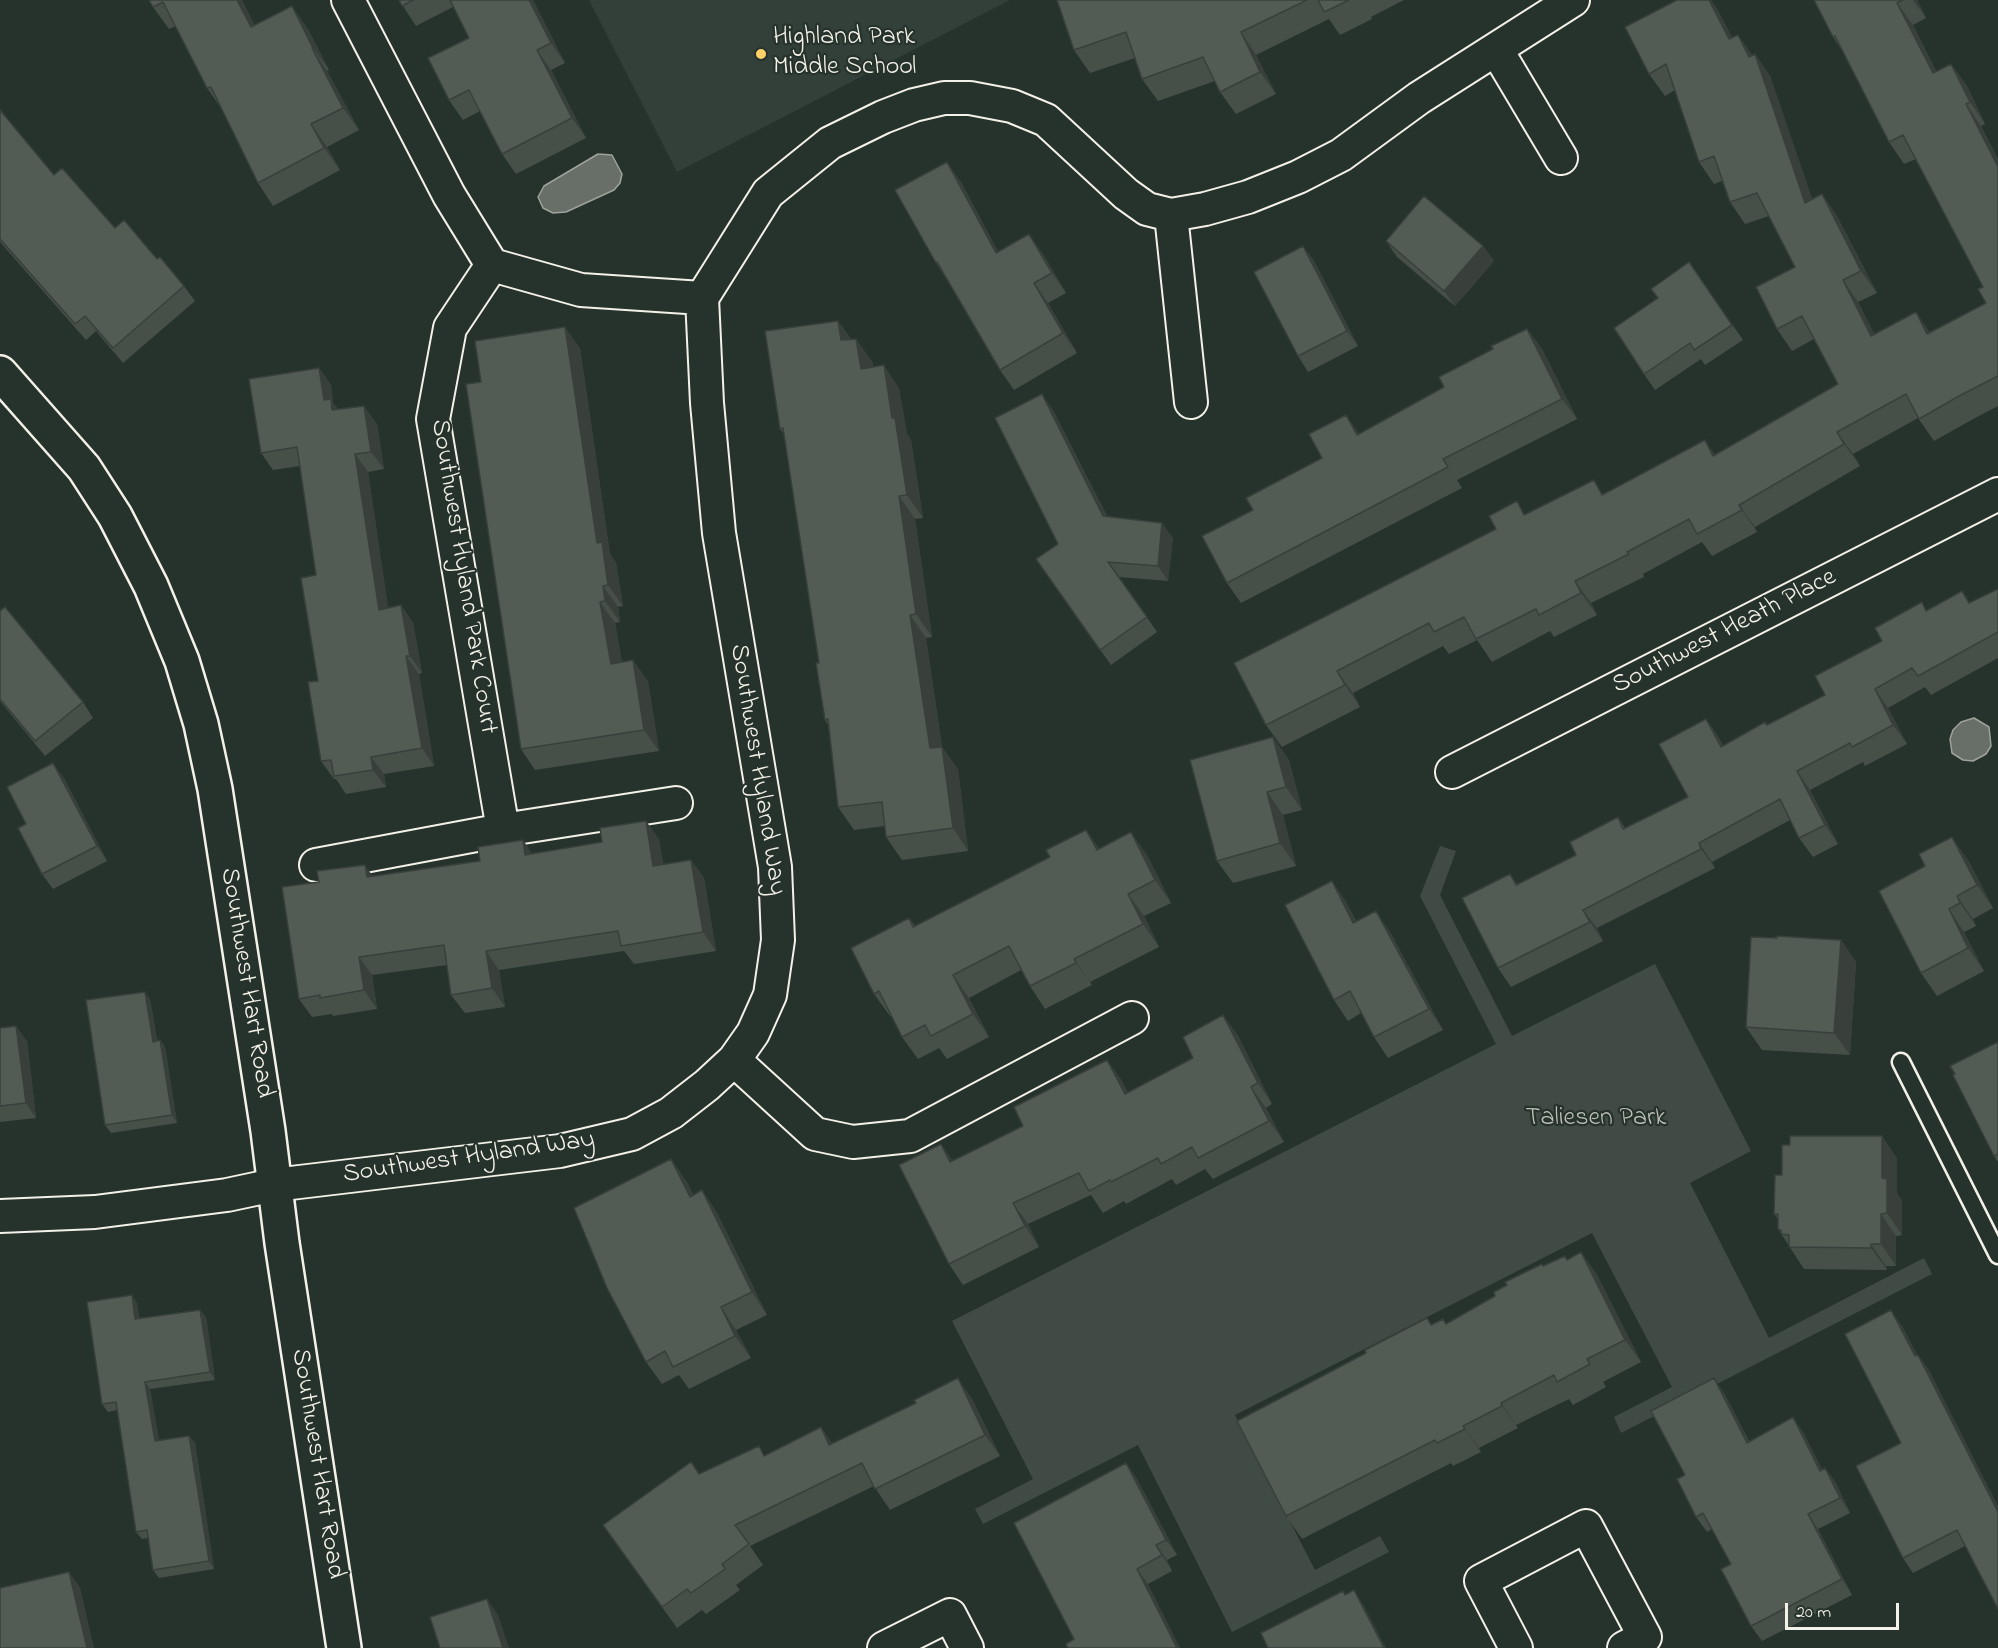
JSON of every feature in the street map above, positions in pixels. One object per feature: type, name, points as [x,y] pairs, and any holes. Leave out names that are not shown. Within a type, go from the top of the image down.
[{"type":"street","points":[[348,0],[449,195],[492,265],[580,290],[702,298],[768,193],[830,143],[883,117],[914,105],[944,98],[970,98],[1012,105],[1046,120],[1126,194],[1147,209],[1171,215],[1205,209],[1248,196],[1298,177],[1341,155],[1419,98],[1573,0]]},
{"type":"street","points":[[1497,49],[1561,158]]},
{"type":"street","points":[[1171,215],[1191,402]]},
{"type":"street","name":"Southwest Hyland Park Court","points":[[492,265],[450,328],[433,419],[503,830]]},
{"type":"street","name":"Southwest Hyland Way","points":[[0,1216],[95,1212],[227,1195],[274,1185],[560,1151],[632,1134],[671,1113],[734,1060],[753,1033],[770,995],[778,939],[776,877],[719,533],[707,403],[702,298]]},
{"type":"street","name":"Southwest Hart Road","points":[[0,373],[84,468],[115,516],[152,586],[182,661],[201,724],[215,789],[344,1648]]},
{"type":"street","name":"Southwest Heath Place","points":[[1452,771],[1998,494]]},
{"type":"street","points":[[316,865],[503,830],[676,803]]},
{"type":"street","points":[[734,1060],[815,1134],[853,1142],[898,1138],[910,1136],[1132,1018]]},
{"type":"street","points":[[1516,1648],[1481,1581],[1586,1526],[1645,1637],[1624,1648]]},
{"type":"street","points":[[884,1648],[950,1614],[967,1648]]},
{"type":"lane","points":[[1901,1062],[1998,1256]]},
{"type":"shaded area","name":"Highland Park Middle School","points":[[589,0],[1010,0],[677,172]]},
{"type":"shaded area","points":[[598,154],[612,155],[622,174],[620,183],[614,190],[566,212],[553,213],[543,208],[538,197],[544,186]]},
{"type":"shaded area","points":[[1974,718],[1989,727],[1991,746],[1986,754],[1973,761],[1963,760],[1952,753],[1950,739],[1953,730],[1961,722]]},
{"type":"green space","name":"Taliesen Park","points":[[1440,846],[1456,851],[1440,895],[1512,1036],[1655,964],[1751,1151],[1690,1183],[1769,1338],[1924,1258],[1932,1274],[1621,1433],[1614,1417],[1672,1387],[1592,1233],[1235,1415],[1315,1570],[1380,1536],[1389,1552],[1232,1632],[1138,1445],[983,1524],[975,1509],[1033,1479],[952,1321],[1496,1044],[1420,896]]},
{"type":"building","points":[[149,0],[237,0],[251,27],[292,6],[343,108],[311,124],[324,148],[258,183],[211,87],[207,88],[163,2],[153,7]]},
{"type":"building","points":[[399,0],[413,0],[402,6]]},
{"type":"building","points":[[450,0],[529,0],[551,43],[537,50],[572,118],[502,154],[469,90],[449,100],[428,58],[469,38]]},
{"type":"building","points":[[1057,0],[1307,0],[1241,32],[1260,72],[1220,92],[1203,57],[1142,79],[1126,32],[1074,50]]},
{"type":"building","points":[[1318,0],[1349,0],[1324,12]]},
{"type":"building","points":[[1677,0],[1709,0],[1729,39],[1738,35],[1749,57],[1755,54],[1805,203],[1822,194],[1861,271],[1843,280],[1871,336],[1916,312],[1927,334],[1986,303],[1978,289],[1983,287],[1903,135],[1889,142],[1814,0],[1903,0],[1897,3],[1933,73],[1951,64],[1970,102],[1966,104],[1998,167],[1998,376],[1919,419],[1906,394],[1837,432],[1844,444],[1739,505],[1742,510],[1697,534],[1689,519],[1627,552],[1629,554],[1575,581],[1581,593],[1539,615],[1536,609],[1476,639],[1464,617],[1434,632],[1429,623],[1337,671],[1345,685],[1266,725],[1234,663],[1496,529],[1489,516],[1517,501],[1524,515],[1594,480],[1602,495],[1705,440],[1713,456],[1838,384],[1802,316],[1777,329],[1756,287],[1795,267],[1757,193],[1730,202],[1714,156],[1699,162],[1666,64],[1649,74],[1625,27]]},
{"type":"building","points":[[0,110],[54,175],[62,168],[115,228],[124,220],[157,259],[160,257],[184,286],[113,348],[85,316],[75,324],[0,239]]},
{"type":"building","points":[[947,162],[996,253],[1029,234],[1052,273],[1034,283],[1063,333],[1000,370],[895,190]]},
{"type":"building","points":[[1424,196],[1483,246],[1444,291],[1386,241]]},
{"type":"building","points":[[1303,246],[1347,331],[1298,356],[1254,272]]},
{"type":"building","points":[[1689,262],[1732,325],[1694,350],[1690,343],[1644,374],[1614,328],[1658,298],[1651,289]]},
{"type":"building","points":[[838,321],[841,340],[856,339],[861,369],[884,365],[907,495],[899,496],[916,614],[910,615],[930,748],[942,747],[953,828],[886,837],[882,802],[838,807],[828,719],[825,720],[816,663],[819,663],[783,428],[780,429],[765,331]]},
{"type":"building","points":[[565,327],[597,543],[602,542],[608,585],[603,586],[605,601],[600,602],[611,664],[633,660],[644,730],[521,749],[466,384],[481,382],[475,341]]},
{"type":"building","points":[[1527,329],[1562,399],[1443,459],[1448,467],[1227,583],[1202,536],[1253,510],[1246,498],[1322,458],[1309,434],[1346,415],[1357,435],[1444,387],[1439,377],[1493,349],[1491,346]]},
{"type":"building","points":[[319,368],[324,400],[331,399],[332,410],[364,406],[371,452],[355,454],[379,610],[401,605],[410,656],[406,656],[422,748],[371,757],[373,770],[334,776],[331,760],[321,761],[308,682],[318,681],[301,578],[316,575],[297,447],[261,453],[249,379]]},
{"type":"building","points":[[1042,394],[1103,516],[1162,523],[1158,566],[1108,562],[1147,617],[1100,650],[1036,559],[1058,544],[995,418]]},
{"type":"building","points":[[1998,589],[1998,632],[1918,676],[1912,668],[1875,689],[1893,725],[1852,747],[1850,743],[1797,771],[1825,825],[1799,838],[1780,799],[1699,843],[1701,849],[1583,910],[1590,922],[1498,968],[1462,898],[1510,874],[1516,885],[1576,855],[1570,842],[1618,817],[1623,829],[1688,797],[1659,744],[1706,719],[1721,747],[1765,722],[1767,725],[1825,695],[1815,676],[1882,641],[1875,628],[1922,602],[1926,611],[1962,591],[1969,603]]},
{"type":"building","points":[[5,607],[83,702],[35,741],[0,699],[0,611]]},
{"type":"building","points":[[1273,737],[1286,787],[1267,792],[1280,843],[1217,861],[1190,760]]},
{"type":"building","points":[[53,763],[97,846],[42,874],[18,828],[26,824],[7,787]]},
{"type":"building","points":[[646,821],[653,866],[691,860],[703,932],[621,946],[618,931],[486,951],[492,988],[451,995],[444,945],[359,957],[364,990],[320,998],[320,995],[299,999],[282,887],[319,882],[317,871],[365,865],[367,877],[480,861],[478,847],[523,840],[525,855],[602,842],[600,828]]},
{"type":"building","points":[[1086,830],[1097,850],[1131,832],[1155,880],[1128,894],[1143,924],[1074,959],[1076,963],[1030,986],[1009,946],[953,975],[973,1014],[931,1036],[925,1025],[902,1037],[879,991],[874,994],[851,948],[909,918],[913,927],[1050,857],[1046,850]]},
{"type":"building","points":[[1952,837],[1977,885],[1957,896],[1960,903],[1949,909],[1968,948],[1921,973],[1879,891],[1925,866],[1919,854]]},
{"type":"building","points":[[1332,881],[1353,923],[1376,911],[1429,1009],[1374,1037],[1350,991],[1334,1000],[1285,905]]},
{"type":"building","points":[[1776,936],[1841,940],[1834,1033],[1746,1027],[1751,937],[1777,938]]},
{"type":"building","points":[[145,992],[153,1042],[160,1040],[172,1115],[105,1125],[86,1000]]},
{"type":"building","points":[[1223,1015],[1258,1083],[1251,1087],[1269,1121],[1198,1158],[1192,1147],[1161,1164],[1158,1158],[1089,1191],[1079,1173],[1013,1203],[1025,1226],[949,1264],[899,1165],[941,1144],[950,1162],[1023,1126],[1014,1107],[1107,1060],[1125,1094],[1193,1058],[1183,1037]]},
{"type":"building","points":[[16,1026],[26,1103],[0,1106],[0,1028]]},
{"type":"building","points":[[1998,1042],[1998,1154],[1994,1156],[1950,1066]]},
{"type":"building","points":[[1790,1136],[1882,1136],[1882,1178],[1887,1179],[1887,1213],[1881,1214],[1881,1244],[1871,1244],[1871,1248],[1789,1247],[1789,1235],[1781,1234],[1781,1230],[1778,1229],[1778,1214],[1774,1214],[1775,1175],[1782,1175],[1782,1145],[1790,1145]]},
{"type":"building","points":[[671,1159],[690,1197],[702,1190],[752,1292],[721,1307],[735,1336],[673,1367],[665,1351],[646,1362],[607,1288],[574,1208]]},
{"type":"building","points":[[1581,1252],[1625,1340],[1587,1359],[1590,1364],[1557,1382],[1554,1375],[1463,1426],[1465,1429],[1437,1443],[1435,1440],[1286,1516],[1237,1421],[1427,1318],[1431,1325],[1443,1319],[1446,1324],[1495,1296],[1494,1292],[1507,1285],[1505,1282],[1542,1264],[1543,1266],[1565,1256],[1567,1260]]},
{"type":"building","points":[[132,1295],[135,1319],[200,1310],[210,1372],[145,1382],[155,1441],[189,1436],[209,1561],[153,1570],[147,1530],[136,1532],[116,1402],[102,1404],[87,1302]]},
{"type":"building","points":[[1891,1310],[1915,1356],[1918,1355],[1998,1512],[1998,1609],[1957,1530],[1903,1558],[1856,1466],[1901,1443],[1845,1334]]},
{"type":"building","points":[[958,1378],[985,1435],[875,1489],[862,1463],[735,1525],[749,1544],[722,1564],[725,1569],[691,1593],[687,1589],[662,1607],[603,1525],[691,1462],[699,1474],[759,1446],[764,1456],[821,1427],[829,1445],[916,1403],[914,1400]]},
{"type":"building","points":[[1714,1378],[1747,1443],[1793,1417],[1820,1471],[1825,1468],[1840,1498],[1808,1514],[1842,1579],[1751,1626],[1721,1569],[1731,1564],[1703,1513],[1696,1517],[1677,1479],[1685,1475],[1651,1411]]},
{"type":"building","points":[[1126,1463],[1166,1540],[1156,1545],[1162,1555],[1137,1569],[1177,1648],[1068,1648],[1066,1644],[1074,1639],[1014,1523]]},
{"type":"building","points":[[69,1572],[87,1648],[0,1648],[0,1588]]},
{"type":"building","points":[[1354,1590],[1384,1648],[1268,1648],[1261,1633],[1343,1591],[1345,1595]]},
{"type":"building","points":[[487,1599],[503,1648],[440,1648],[430,1617]]},
{"type":"place","name":"Highland Park Middle School","points":[[761,54]]}]
